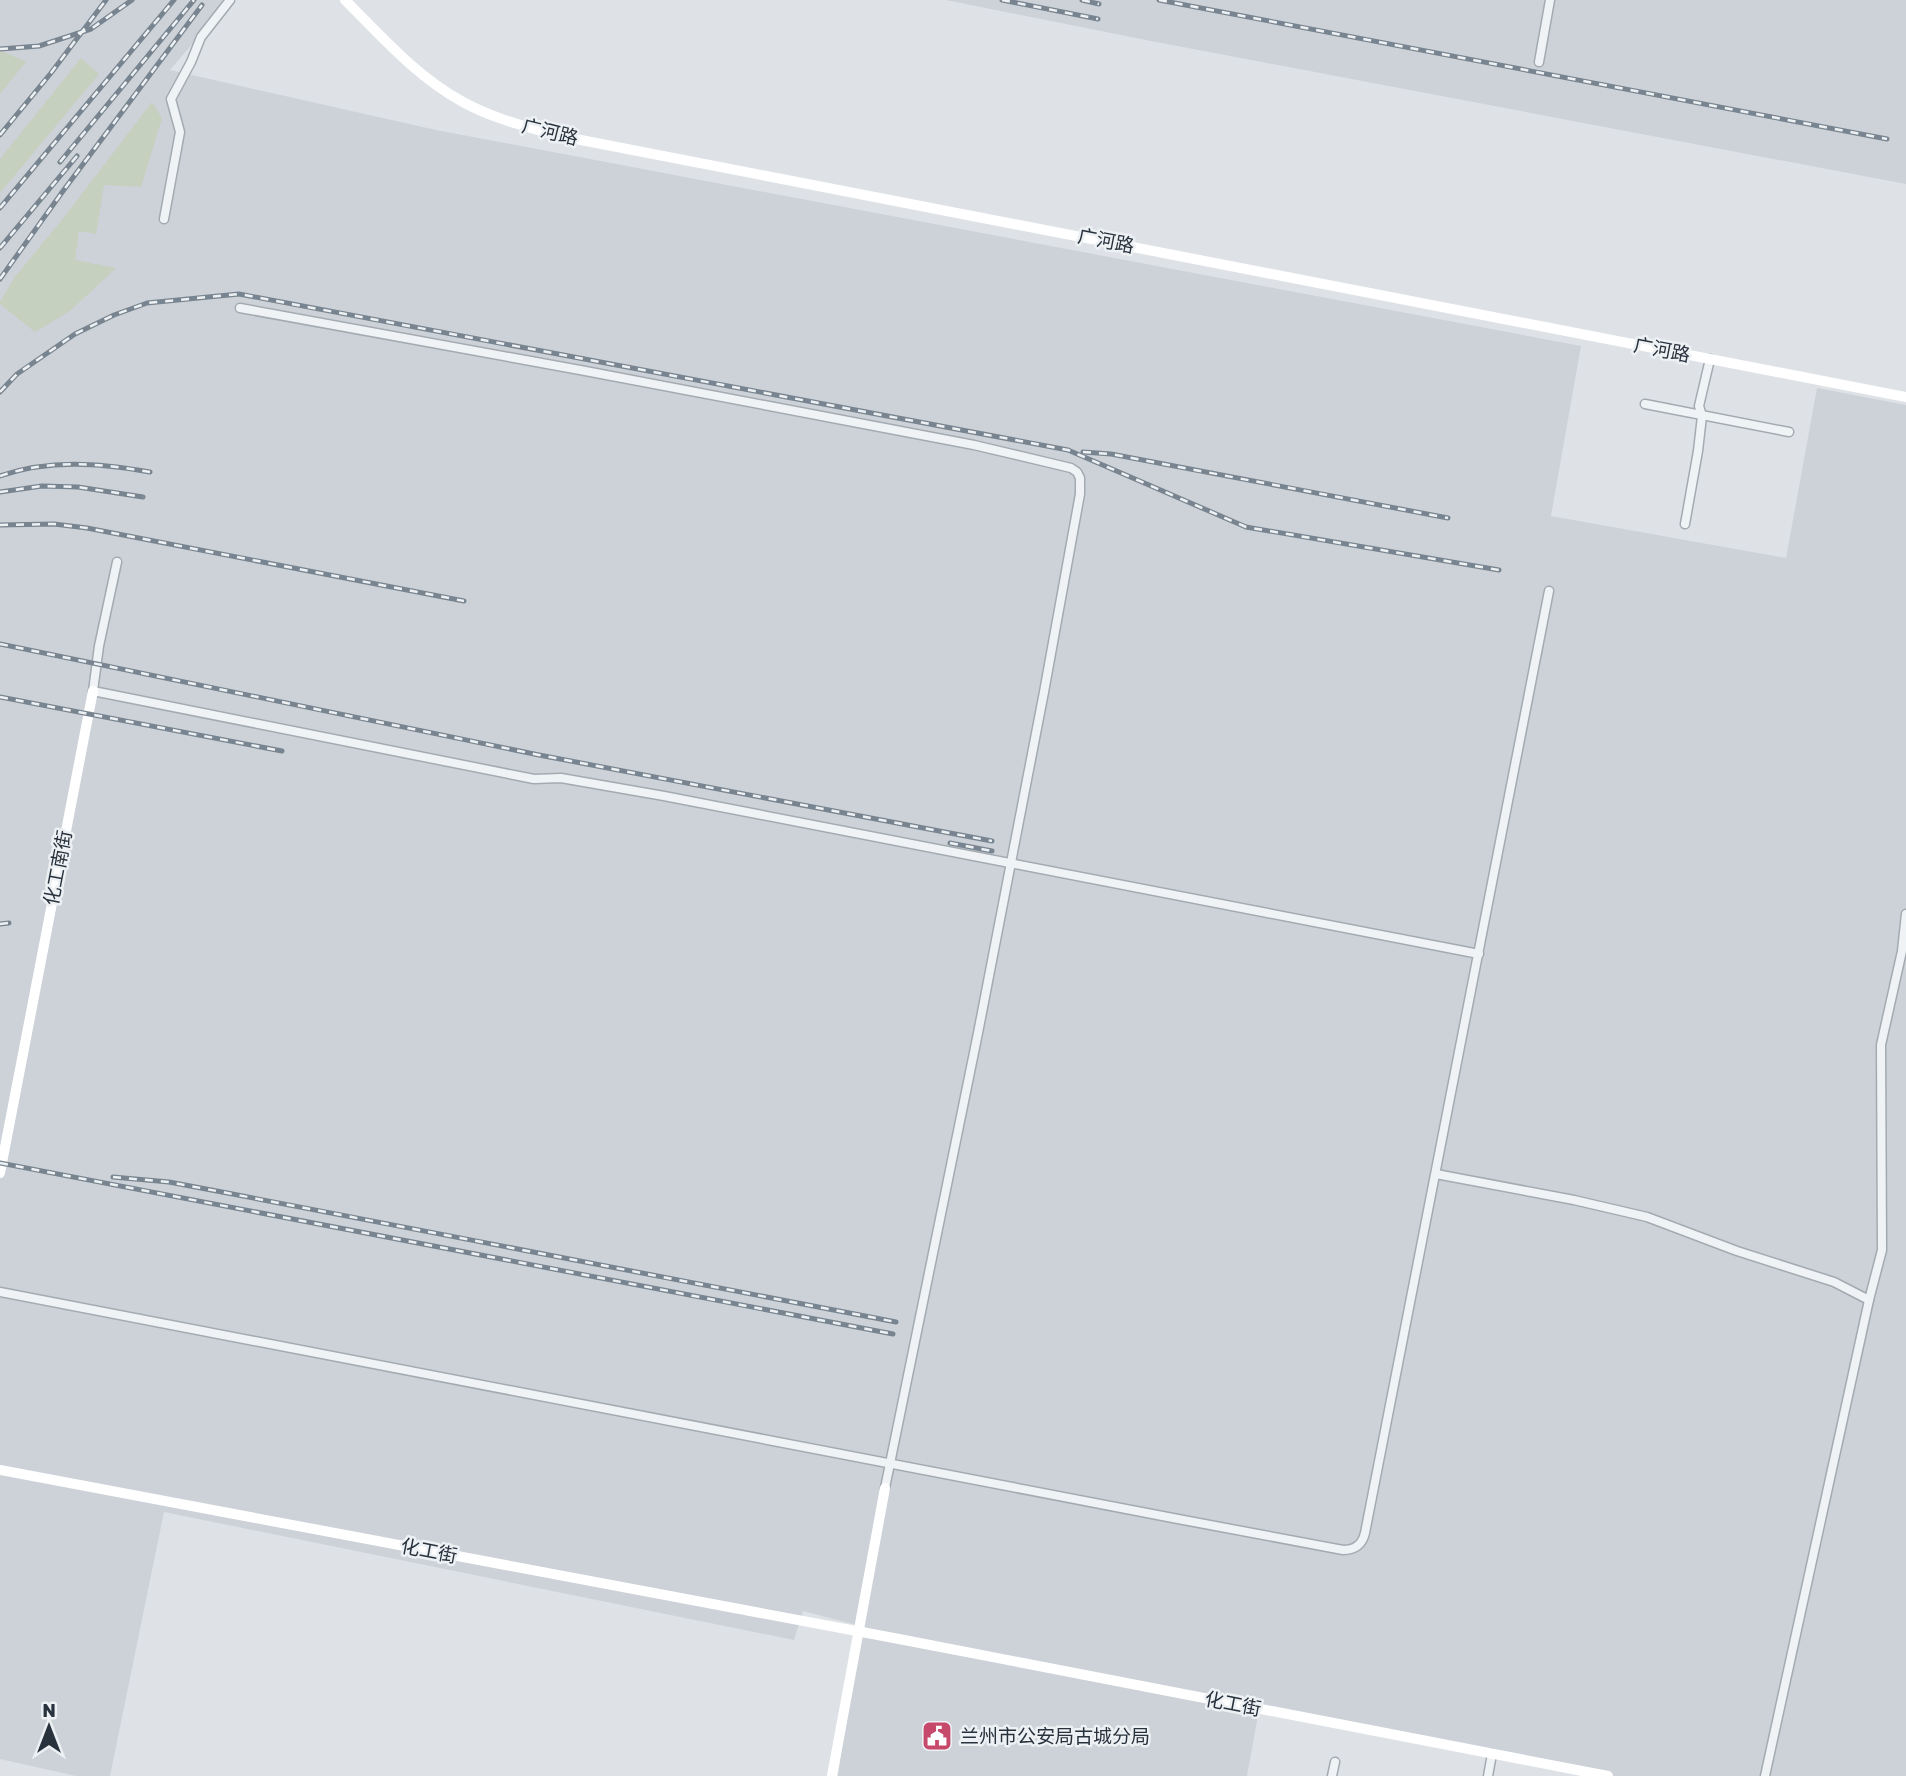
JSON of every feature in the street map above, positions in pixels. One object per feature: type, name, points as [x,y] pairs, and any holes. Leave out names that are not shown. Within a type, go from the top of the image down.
[{"type":"street","points":[[164,219],[180,132],[171,99],[201,37],[230,0]]},
{"type":"street","name":"广河路","points":[[345,0],[418,71],[463,102],[508,121],[555,135],[1906,397]]},
{"type":"street","points":[[1539,62],[1550,0]]},
{"type":"street","points":[[240,308],[974,445],[1061,465],[1077,472],[1080,478],[1080,494],[1012,865],[891,1462],[832,1776]]},
{"type":"street","points":[[1685,524],[1698,451],[1702,415],[1699,406],[1710,359]]},
{"type":"street","points":[[1645,404],[1789,432]]},
{"type":"street","name":"化工南街","points":[[0,1173],[117,562]]},
{"type":"street","points":[[0,1292],[1343,1550],[1355,1548],[1365,1533],[1549,591]]},
{"type":"street","points":[[93,691],[534,779],[561,778],[664,796],[1479,954]]},
{"type":"street","points":[[1765,1776],[1882,1250],[1881,1045],[1902,951],[1906,914]]},
{"type":"street","points":[[1436,1174],[1647,1217],[1737,1251],[1834,1283],[1869,1300]]},
{"type":"street","name":"化工街","points":[[0,1470],[858,1631],[1608,1776]]},
{"type":"street","points":[[1488,1776],[1492,1754]]},
{"type":"street","points":[[1332,1776],[1335,1762]]},
{"type":"shaded area","points":[[0,0],[230,0],[170,70],[436,130],[1581,346],[1551,516],[1786,558],[1817,388],[1906,405],[1906,1776],[1609,1776],[1259,1710],[1247,1776],[838,1776],[858,1631],[876,1630],[803,1611],[794,1640],[164,1512],[110,1776],[76,1776],[0,1759]]},
{"type":"shaded area","points":[[946,0],[1906,0],[1906,184],[1151,41]]},
{"type":"green space","points":[[0,50],[26,62],[0,94]]},
{"type":"green space","points":[[81,58],[99,74],[0,193],[0,159]]},
{"type":"green space","points":[[152,102],[162,118],[141,187],[104,185],[96,234],[79,231],[75,260],[116,268],[70,311],[35,332],[0,302],[14,278]]},
{"type":"railway","points":[[0,135],[106,0]]},
{"type":"railway","points":[[0,49],[39,46],[91,29],[132,0]]},
{"type":"railway","points":[[0,208],[174,0]]},
{"type":"railway","points":[[60,162],[194,0]]},
{"type":"railway","points":[[1002,0],[1098,19]]},
{"type":"railway","points":[[1082,0],[1099,4]]},
{"type":"railway","points":[[1159,0],[1887,139]]},
{"type":"railway","points":[[0,279],[202,5]]},
{"type":"railway","points":[[0,248],[77,156]]},
{"type":"railway","points":[[0,392],[17,374],[75,334],[114,315],[147,303],[239,294],[1068,450],[1246,527],[1499,570]]},
{"type":"railway","points":[[1083,452],[1111,454],[1448,518]]},
{"type":"railway","points":[[0,476],[37,467],[74,464],[150,472]]},
{"type":"railway","points":[[0,492],[42,486],[78,487],[143,497]]},
{"type":"railway","points":[[0,525],[54,524],[87,528],[464,601]]},
{"type":"railway","points":[[0,644],[539,755],[992,841]]},
{"type":"railway","points":[[0,697],[282,751]]},
{"type":"railway","points":[[950,843],[992,851]]},
{"type":"railway","points":[[0,924],[9,923]]},
{"type":"railway","points":[[0,1163],[893,1334]]},
{"type":"railway","points":[[113,1177],[169,1182],[896,1322]]},
{"type":"place","name":"兰州市公安局古城分局","points":[[937,1736]]}]
